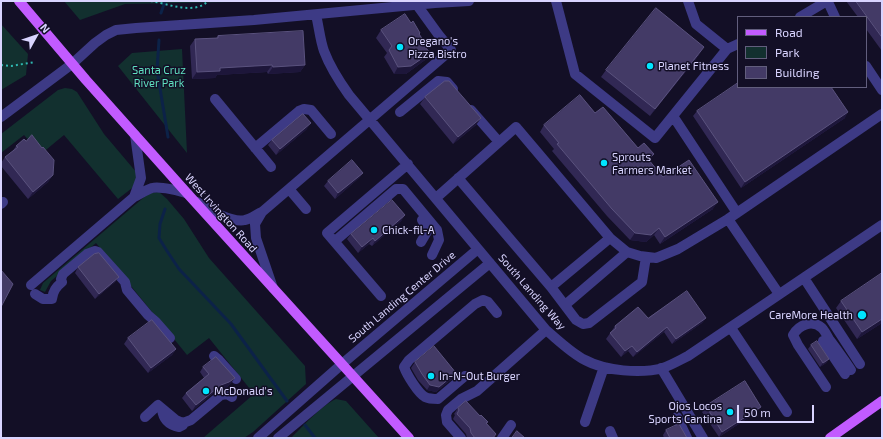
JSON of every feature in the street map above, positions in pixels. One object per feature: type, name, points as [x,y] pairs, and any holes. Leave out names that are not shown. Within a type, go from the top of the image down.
[{"type":"main road","name":"West Irvington Road","points":[[19,1],[135,135],[409,438]]},
{"type":"main road","points":[[830,438],[882,401]]},
{"type":"street","points":[[1,117],[72,64],[95,43],[116,30],[316,15],[469,1]]},
{"type":"street","points":[[556,1],[575,74],[655,138],[727,49],[737,44]]},
{"type":"street","points":[[688,1],[696,24],[727,49]]},
{"type":"street","points":[[802,16],[828,1],[835,16]]},
{"type":"street","points":[[170,338],[127,290],[125,282],[102,255],[94,251],[87,254],[63,274],[61,279],[62,282],[56,288],[52,299],[43,299],[33,290],[134,197],[152,188],[157,187],[191,197],[211,211],[237,221],[245,220],[262,212],[451,50],[417,5]]},
{"type":"street","name":"South Landing Way","points":[[316,15],[324,51],[328,62],[338,79],[546,330],[585,360],[604,367],[623,371],[643,371],[661,368],[688,356],[779,294],[880,230]]},
{"type":"street","points":[[867,68],[882,90]]},
{"type":"street","points":[[400,112],[438,81],[447,82],[499,142]]},
{"type":"street","points":[[215,99],[270,167]]},
{"type":"street","points":[[255,148],[300,110],[304,109],[311,110],[331,134]]},
{"type":"street","points":[[436,198],[516,127],[610,238],[627,252],[656,258],[678,249],[728,219],[882,114]]},
{"type":"street","points":[[673,116],[737,213]]},
{"type":"street","points":[[134,197],[141,178],[135,135]]},
{"type":"street","points":[[381,296],[328,233],[408,164]]},
{"type":"street","points":[[458,178],[551,287],[576,320],[583,324],[589,323],[642,282],[646,257]]},
{"type":"street","points":[[289,189],[306,209]]},
{"type":"street","points":[[335,241],[396,189],[403,189],[437,230],[439,240],[432,255]]},
{"type":"street","points":[[411,199],[414,210],[428,228],[421,242]]},
{"type":"street","points":[[262,212],[255,224],[256,238],[273,288]]},
{"type":"street","points":[[728,219],[779,294]]},
{"type":"street","points":[[551,287],[610,238]]},
{"type":"street","name":"South Landing Center Drive","points":[[258,438],[342,364],[478,249]]},
{"type":"street","points":[[564,305],[627,252]]},
{"type":"street","points":[[278,438],[490,263]]},
{"type":"street","points":[[804,278],[860,364]]},
{"type":"street","points":[[465,376],[438,399],[432,399],[424,397],[408,376],[404,368],[410,360],[475,304],[483,300],[488,302],[497,313]]},
{"type":"street","points":[[826,386],[796,342],[793,334],[797,329],[807,323],[814,324],[822,328],[848,372]]},
{"type":"street","points":[[730,328],[787,412]]},
{"type":"street","points":[[461,438],[447,422],[446,415],[448,410],[461,399],[477,392],[546,330]]},
{"type":"street","points":[[214,356],[236,379]]},
{"type":"street","points":[[585,422],[604,367]]},
{"type":"street","points":[[661,368],[703,438]]},
{"type":"street","points":[[145,417],[160,406],[179,422],[188,422],[221,395],[227,394],[232,397]]},
{"type":"street","points":[[676,417],[687,438]]},
{"type":"street","points":[[502,438],[511,425]]},
{"type":"path","points":[[151,1],[187,8],[202,6],[208,1]]},
{"type":"path","points":[[1,65],[11,66],[35,62]]},
{"type":"green space","points":[[64,1],[232,2],[125,4],[80,20]]},
{"type":"green space","points":[[1,24],[28,54],[26,75],[1,90]]},
{"type":"green space","name":"Santa Cruz River Park","points":[[182,49],[187,153],[118,66],[132,53]]},
{"type":"green space","points":[[65,88],[72,89],[77,92],[104,134],[137,173],[136,185],[118,199],[64,135],[41,154],[24,135],[1,153],[1,134],[58,90]]},
{"type":"green space","points":[[159,192],[184,219],[209,258],[305,366],[306,384],[253,432],[244,438],[203,438],[254,394],[209,338],[187,355],[96,243],[51,281],[45,292],[40,290],[43,283],[149,193]]},
{"type":"green space","points":[[336,399],[346,401],[379,438],[292,438],[319,411]]},
{"type":"building","points":[[856,1],[882,1],[882,37],[867,16]]},
{"type":"building","name":"Planet Fitness","points":[[656,8],[704,47],[655,109],[606,70]]},
{"type":"building","name":"Oregano's Pizza Bistro","points":[[405,14],[411,23],[413,21],[430,53],[411,66],[398,67],[389,50],[392,46],[381,30]]},
{"type":"building","points":[[303,31],[305,65],[220,68],[220,71],[197,72],[195,39],[218,38],[218,36]]},
{"type":"building","points":[[445,81],[449,81],[481,118],[458,137],[425,97]]},
{"type":"building","points":[[737,84],[737,88],[832,88],[848,112],[745,182],[697,111]]},
{"type":"building","points":[[580,95],[595,113],[603,107],[638,148],[644,143],[654,154],[648,159],[663,177],[689,160],[718,202],[665,237],[659,228],[651,235],[635,233],[612,209],[557,144],[559,143],[544,125]]},
{"type":"building","points":[[303,114],[311,123],[280,149],[272,140]]},
{"type":"building","points":[[32,135],[54,160],[53,175],[33,192],[5,157],[18,147],[16,146],[24,139],[26,141]]},
{"type":"building","points":[[352,160],[363,173],[338,193],[328,181]]},
{"type":"building","name":"Chick-fil-A","points":[[392,200],[405,215],[375,241],[373,238],[362,247],[351,234]]},
{"type":"building","points":[[99,253],[119,277],[99,294],[78,267],[94,254]]},
{"type":"building","points":[[1,270],[13,284],[1,307]]},
{"type":"building","name":"CareMore Health","points":[[882,273],[882,319],[862,332],[841,301]]},
{"type":"building","points":[[687,291],[706,318],[676,339],[667,327],[637,352],[632,346],[625,351],[610,333],[616,328],[615,326],[638,307],[648,318]]},
{"type":"building","points":[[152,320],[176,349],[151,368],[128,338]]},
{"type":"building","points":[[817,341],[829,359],[823,363],[811,345]]},
{"type":"building","points":[[434,346],[456,373],[439,387],[430,385],[415,362]]},
{"type":"building","name":"McDonald's","points":[[216,357],[235,378],[221,385],[196,405],[186,393],[209,374],[203,367]]},
{"type":"building","name":"Ojos Locos Sports Cantina","points":[[745,381],[761,407],[722,432],[706,406]]},
{"type":"building","points":[[466,401],[488,422],[486,423],[496,434],[493,438],[475,438],[471,433],[470,428],[457,414],[459,410],[458,408]]},
{"type":"building","points":[[679,424],[687,438],[670,438],[666,430]]},
{"type":"building","points":[[517,431],[525,438],[512,438]]},
{"type":"waterway","points":[[161,13],[165,1]]},
{"type":"waterway","points":[[159,40],[157,70],[168,137]]},
{"type":"waterway","points":[[165,209],[160,224],[159,238],[167,251],[179,269],[231,324],[287,401]]},
{"type":"waterway","points":[[305,425],[315,438]]},
{"type":"place","name":"Oregano's Pizza Bistro","points":[[400,47]]},
{"type":"place","name":"Planet Fitness","points":[[650,66]]},
{"type":"place","name":"Sprouts Farmers Market","points":[[604,163]]},
{"type":"place","name":"Chick-fil-A","points":[[374,230]]},
{"type":"place","name":"CareMore Health","points":[[862,315]]},
{"type":"place","name":"In-N-Out Burger","points":[[431,376]]},
{"type":"place","name":"McDonald's","points":[[206,391]]},
{"type":"place","name":"Ojos Locos Sports Cantina","points":[[730,412]]}]
